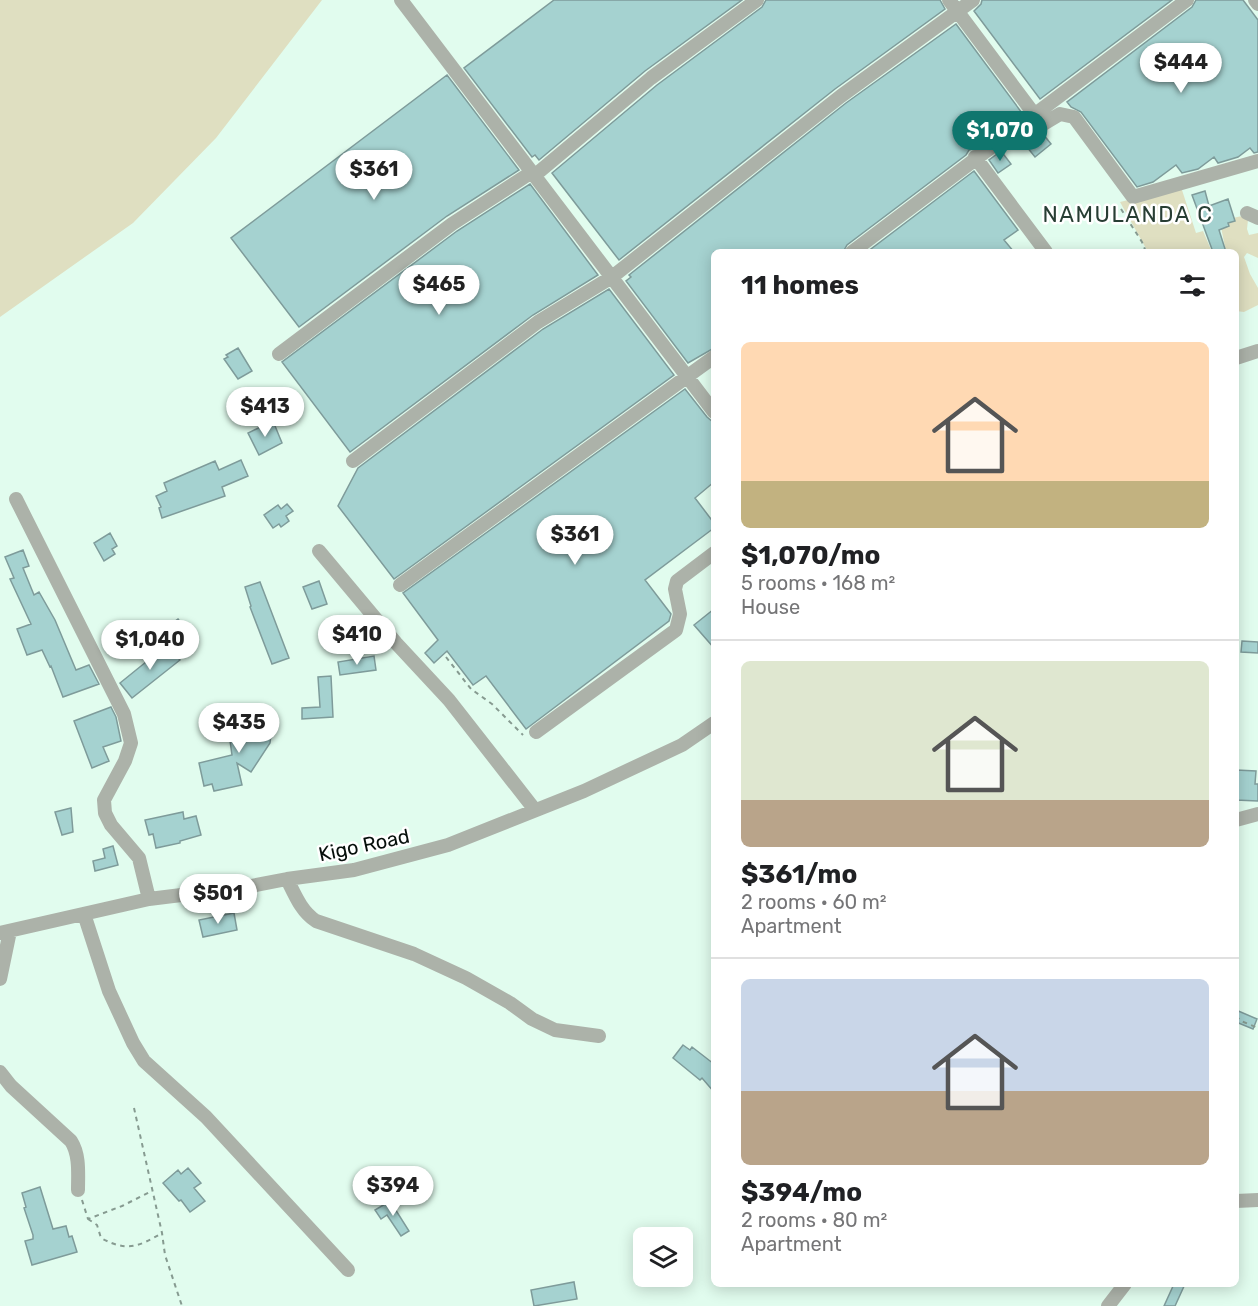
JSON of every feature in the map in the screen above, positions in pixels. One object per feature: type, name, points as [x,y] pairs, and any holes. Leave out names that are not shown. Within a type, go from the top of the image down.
[{"type":"street","points":[[401,0],[711,408]]},
{"type":"street","points":[[279,354],[452,224],[533,174],[651,78],[757,0]]},
{"type":"street","points":[[353,461],[538,322],[612,277],[954,6],[973,0]]},
{"type":"street","points":[[856,249],[975,157],[1187,0]]},
{"type":"street","points":[[1255,0],[1258,4]]},
{"type":"street","points":[[954,6],[1040,126],[1060,114],[1074,117],[1133,197],[1258,161]]},
{"type":"street","points":[[975,157],[1044,249]]},
{"type":"street","points":[[1239,357],[1258,351]]},
{"type":"street","points":[[400,585],[711,359]]},
{"type":"street","points":[[16,499],[124,714],[130,743],[125,762],[104,800],[105,813],[111,825],[139,858],[149,899]]},
{"type":"street","points":[[319,551],[396,643],[449,700],[536,810]]},
{"type":"street","points":[[537,732],[676,630],[680,614],[675,589],[677,581],[711,555]]},
{"type":"street","name":"Kigo Road","points":[[5,932],[149,899],[246,887],[393,862],[448,845],[584,790],[682,745],[711,725]]},
{"type":"street","points":[[1239,819],[1258,814]]},
{"type":"street","points":[[287,879],[300,904],[316,921],[414,954],[466,978],[510,1003],[532,1019],[555,1030],[599,1036]]},
{"type":"street","points":[[84,914],[109,991],[144,1061],[206,1117],[348,1270]]},
{"type":"street","points":[[0,979],[5,932]]},
{"type":"street","points":[[0,1072],[11,1086],[75,1147],[78,1162],[78,1190]]},
{"type":"street","points":[[1239,1201],[1258,1200]]},
{"type":"street","points":[[1108,1306],[1123,1287]]},
{"type":"path","points":[[1121,209],[1144,249]]},
{"type":"path","points":[[446,657],[471,689],[492,704],[522,735],[528,736],[537,732]]},
{"type":"path","points":[[1239,1018],[1257,1029]]},
{"type":"path","points":[[134,1108],[165,1256],[182,1306]]},
{"type":"path","points":[[78,1190],[88,1220],[97,1225],[102,1238],[114,1245],[132,1248],[162,1233]]},
{"type":"path","points":[[88,1220],[152,1191]]},
{"type":"green space","points":[[0,0],[322,0],[216,138],[133,223],[0,317]]},
{"type":"green space","points":[[1181,187],[1196,233],[1203,231],[1211,249],[1146,249],[1120,202]]},
{"type":"green space","points":[[1242,216],[1248,220],[1249,235],[1258,233],[1258,258],[1247,253],[1244,257],[1258,288],[1258,305],[1244,312],[1239,311],[1239,249],[1225,249],[1221,227],[1224,220]]},
{"type":"building","points":[[554,0],[742,0],[645,71],[539,160],[535,155],[532,157],[464,68]]},
{"type":"building","points":[[766,0],[940,0],[945,9],[835,89],[619,260],[552,173],[657,85],[762,7]]},
{"type":"building","points":[[982,0],[1172,0],[1040,99],[974,11]]},
{"type":"building","points":[[1196,0],[1243,0],[1258,20],[1258,152],[1254,153],[1250,148],[1238,157],[1218,163],[1214,157],[1198,169],[1182,173],[1176,165],[1153,182],[1137,187],[1081,112],[1067,102],[1192,7]]},
{"type":"building","points":[[956,24],[1022,113],[969,150],[966,155],[845,249],[711,249],[711,350],[688,363],[626,281],[631,277],[629,275],[846,103]]},
{"type":"building","points":[[447,75],[519,170],[447,216],[299,327],[231,238]]},
{"type":"building","points":[[1043,134],[1051,144],[1035,157],[1027,147]]},
{"type":"building","points":[[1001,151],[1011,164],[998,173],[989,160]]},
{"type":"building","points":[[974,171],[1018,230],[1004,240],[1012,249],[871,249]]},
{"type":"building","points":[[530,184],[598,275],[533,315],[350,452],[282,362],[457,231]]},
{"type":"building","points":[[1205,191],[1209,206],[1228,199],[1235,221],[1219,230],[1225,249],[1212,249],[1192,195]]},
{"type":"building","points":[[609,289],[674,375],[394,579],[338,506],[358,468],[543,329]]},
{"type":"building","points":[[238,348],[252,371],[238,379],[224,359],[228,357],[226,355]]},
{"type":"building","points":[[685,389],[711,420],[711,485],[695,498],[711,519],[711,530],[645,580],[671,614],[669,621],[526,729],[486,676],[473,685],[447,651],[434,663],[425,653],[438,640],[403,593]]},
{"type":"building","points":[[273,421],[282,443],[259,455],[248,433]]},
{"type":"building","points":[[241,460],[248,476],[222,487],[225,496],[162,518],[159,508],[161,507],[156,496],[167,491],[164,483],[215,461],[219,470]]},
{"type":"building","points":[[287,504],[293,511],[286,516],[289,521],[281,527],[279,524],[273,528],[264,515],[278,505],[281,509]]},
{"type":"building","points":[[110,533],[117,546],[112,549],[115,554],[104,561],[94,543]]},
{"type":"building","points":[[23,550],[29,566],[23,568],[34,595],[39,592],[55,620],[76,670],[89,665],[99,684],[63,697],[42,650],[27,655],[17,629],[31,624],[10,579],[14,578],[5,557]]},
{"type":"building","points":[[319,581],[327,604],[312,609],[303,587]]},
{"type":"building","points":[[260,582],[289,658],[272,664],[250,607],[245,587]]},
{"type":"building","points":[[711,611],[711,645],[694,625]]},
{"type":"building","points":[[178,619],[184,627],[166,642],[159,633]]},
{"type":"building","points":[[1242,641],[1258,642],[1258,653],[1241,652]]},
{"type":"building","points":[[167,645],[180,660],[132,698],[120,683]]},
{"type":"building","points":[[374,656],[376,670],[340,675],[338,662]]},
{"type":"building","points":[[331,676],[333,717],[302,719],[302,708],[320,707],[318,677]]},
{"type":"building","points":[[111,707],[116,717],[121,741],[103,747],[109,761],[92,768],[74,721]]},
{"type":"building","points":[[257,715],[273,718],[270,743],[251,772],[237,763],[242,785],[214,791],[212,784],[204,786],[199,763],[232,755],[228,727],[256,723]]},
{"type":"building","points":[[1239,770],[1256,771],[1255,784],[1258,784],[1258,801],[1239,800]]},
{"type":"building","points":[[71,808],[73,832],[62,835],[55,812]]},
{"type":"building","points":[[183,812],[184,819],[196,816],[201,835],[180,841],[180,843],[156,848],[153,834],[149,835],[145,820]]},
{"type":"building","points":[[113,846],[118,865],[95,871],[93,861],[105,858],[103,849]]},
{"type":"building","points":[[234,913],[237,930],[203,937],[199,920]]},
{"type":"building","points":[[1239,1011],[1257,1019],[1253,1029],[1239,1023]]},
{"type":"building","points":[[683,1045],[690,1050],[692,1047],[711,1062],[711,1088],[702,1078],[700,1080],[673,1058]]},
{"type":"building","points":[[188,1168],[201,1183],[194,1188],[205,1201],[190,1212],[163,1183],[178,1170],[181,1174]]},
{"type":"building","points":[[40,1187],[53,1229],[66,1226],[77,1252],[32,1265],[25,1241],[33,1239],[33,1235],[24,1208],[26,1207],[22,1193]]},
{"type":"building","points":[[390,1201],[409,1231],[401,1236],[387,1215],[381,1219],[375,1210]]},
{"type":"building","points":[[574,1282],[577,1299],[534,1306],[531,1290]]},
{"type":"building","points":[[1173,1287],[1184,1287],[1175,1306],[1164,1306]]},
{"type":"district","name":"NAMULANDA C","points":[[1128,214]]}]
